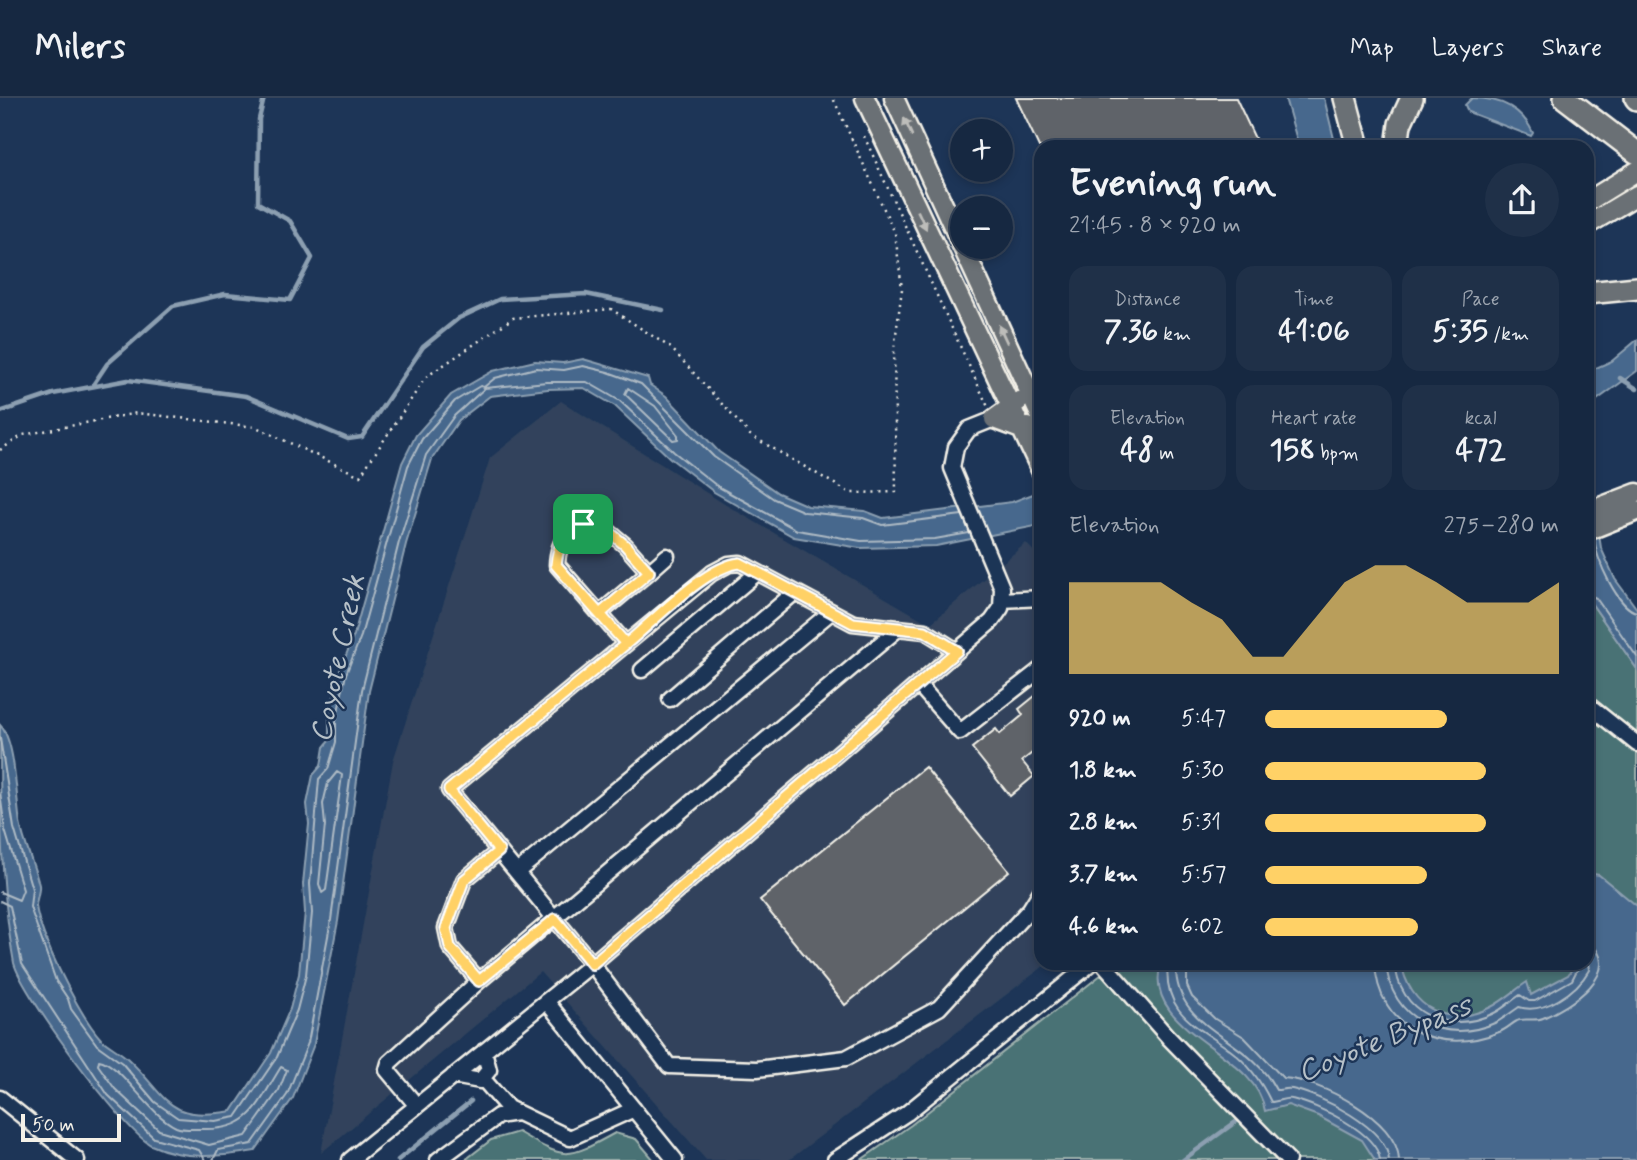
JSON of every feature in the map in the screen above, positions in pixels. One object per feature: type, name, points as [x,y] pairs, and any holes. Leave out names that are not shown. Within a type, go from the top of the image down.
[{"type":"highway","points":[[1345,98],[1357,140]]},
{"type":"highway","points":[[1398,140],[1400,124],[1412,98]]},
{"type":"highway","points":[[1565,98],[1637,153]]},
{"type":"highway","points":[[1594,292],[1637,288]]},
{"type":"main road","points":[[865,98],[1034,456]]},
{"type":"main road","points":[[894,98],[1034,391]]},
{"type":"main road","points":[[1594,198],[1637,171]]},
{"type":"main road","points":[[1594,221],[1637,195]]},
{"type":"main road","points":[[1034,396],[1010,405],[995,419],[1021,429],[1034,426]]},
{"type":"main road","points":[[1594,527],[1626,508],[1637,493]]},
{"type":"main road","points":[[1594,511],[1626,508]]},
{"type":"lane","points":[[351,1160],[592,964],[992,621],[1001,608],[1002,588],[960,494],[952,468],[956,446],[969,429],[995,419]]},
{"type":"lane","points":[[626,644],[556,565],[557,550],[566,533],[583,524],[597,522],[625,545],[649,572]]},
{"type":"lane","points":[[600,614],[667,556]]},
{"type":"lane","points":[[957,651],[925,631],[853,623],[740,563],[729,564],[712,573],[449,790],[592,964],[669,1066],[757,1069],[846,1058],[939,1008],[1034,902]]},
{"type":"lane","points":[[642,670],[757,573]]},
{"type":"lane","points":[[670,699],[794,593]]},
{"type":"lane","points":[[1002,600],[1034,598]]},
{"type":"lane","points":[[517,872],[831,612]]},
{"type":"lane","points":[[416,1106],[387,1070],[389,1063],[479,981],[899,628]]},
{"type":"lane","points":[[919,684],[960,733],[1034,675]]},
{"type":"lane","points":[[1594,709],[1615,723],[1637,744]]},
{"type":"lane","points":[[479,981],[450,947],[446,928],[464,880],[499,851]]},
{"type":"lane","points":[[835,1160],[907,1113],[1083,970]]},
{"type":"lane","points":[[1109,970],[1168,1037],[1288,1160]]},
{"type":"lane","points":[[546,1000],[675,1160]]},
{"type":"lane","points":[[453,1076],[480,1081],[484,1079],[489,1070],[484,1051]]},
{"type":"lane","points":[[484,1079],[508,1108],[570,1138],[634,1109]]},
{"type":"lane","points":[[0,1098],[77,1160]]},
{"type":"lane","points":[[438,1160],[498,1116],[517,1114]]},
{"type":"path","points":[[0,450],[23,435],[137,414],[256,427],[360,476],[426,377],[502,325],[513,318],[611,309],[671,348],[750,435],[850,493],[896,492],[894,349],[902,289],[895,233],[833,98]]},
{"type":"path","points":[[859,124],[995,419]]},
{"type":"shaded area","points":[[561,401],[726,505],[930,624],[1026,543],[1034,552],[1034,970],[1039,970],[789,1160],[706,1160],[540,972],[321,1153],[393,761],[490,458]]},
{"type":"green space","points":[[1594,607],[1637,669],[1637,1160],[861,1160],[911,1125],[1107,970],[1594,970]]},
{"type":"green space","points":[[518,1132],[547,1148],[566,1153],[586,1148],[615,1133],[636,1139],[654,1160],[465,1160],[491,1140]]},
{"type":"water","points":[[1285,98],[1324,98],[1334,140],[1297,140]]},
{"type":"water","points":[[1472,98],[1500,102],[1508,106],[1523,117],[1533,133],[1531,136],[1468,112],[1465,105]]},
{"type":"water","points":[[1637,340],[1637,371],[1594,402],[1594,369],[1612,361]]},
{"type":"water","points":[[583,359],[648,378],[650,385],[666,396],[719,452],[778,493],[808,506],[865,511],[883,518],[1012,502],[1034,494],[1034,526],[936,546],[860,548],[794,537],[714,492],[670,458],[615,406],[584,388],[490,396],[459,420],[432,459],[406,544],[369,691],[338,921],[314,1044],[293,1098],[255,1151],[202,1156],[176,1153],[151,1145],[119,1115],[75,1060],[35,1002],[14,963],[3,875],[0,725],[9,744],[20,823],[39,885],[36,906],[39,920],[62,976],[92,1028],[180,1110],[210,1114],[232,1111],[271,1053],[290,1009],[299,974],[305,912],[303,884],[309,824],[307,804],[313,775],[321,766],[324,747],[329,741],[329,719],[339,673],[354,635],[402,463],[416,435],[451,395],[493,371],[535,361],[563,363]]},
{"type":"water","points":[[1594,519],[1597,522],[1601,548],[1615,579],[1637,609],[1637,669],[1594,607]]},
{"type":"water","points":[[1594,874],[1599,875],[1637,906],[1637,1160],[1375,1160],[1362,1140],[1318,1116],[1288,1105],[1265,1111],[1257,1090],[1242,1072],[1182,1024],[1167,1007],[1159,987],[1160,970],[1403,970],[1412,992],[1422,1002],[1446,1015],[1460,1016],[1496,1005],[1527,982],[1531,995],[1568,975],[1571,970],[1594,970]]},
{"type":"building","points":[[1016,98],[1236,98],[1256,140],[1036,140]]},
{"type":"building","points":[[1034,697],[1034,752],[1022,761],[1034,776],[1010,796],[972,748],[996,729],[1000,734],[1023,715],[1019,709]]},
{"type":"building","points":[[925,767],[1009,871],[845,1005],[760,900]]},
{"type":"waterway","points":[[93,385],[107,364],[173,306],[225,294],[290,300],[312,258],[290,221],[258,203],[259,119],[264,98]]},
{"type":"waterway","points":[[0,412],[53,394],[128,380],[246,396],[348,439],[362,437],[423,347],[459,318],[500,299],[586,294],[663,310]]},
{"type":"waterway","points":[[1620,378],[1637,389]]},
{"type":"waterway","points":[[398,1160],[471,1101]]},
{"type":"waterway","name":"Coyote Bypass","points":[[1183,1160],[1237,1121]]},
{"type":"route","points":[[583,524],[566,533],[557,550],[556,565],[626,644],[449,790],[499,851],[464,880],[446,928],[450,947],[479,981],[555,919],[592,964],[957,651],[925,631],[853,623],[740,563],[729,564],[712,573],[626,644],[600,614],[649,572],[625,545],[597,522],[583,524]]},
{"type":"water label","name":"Coyote Creek","points":[[337,658]]}]
